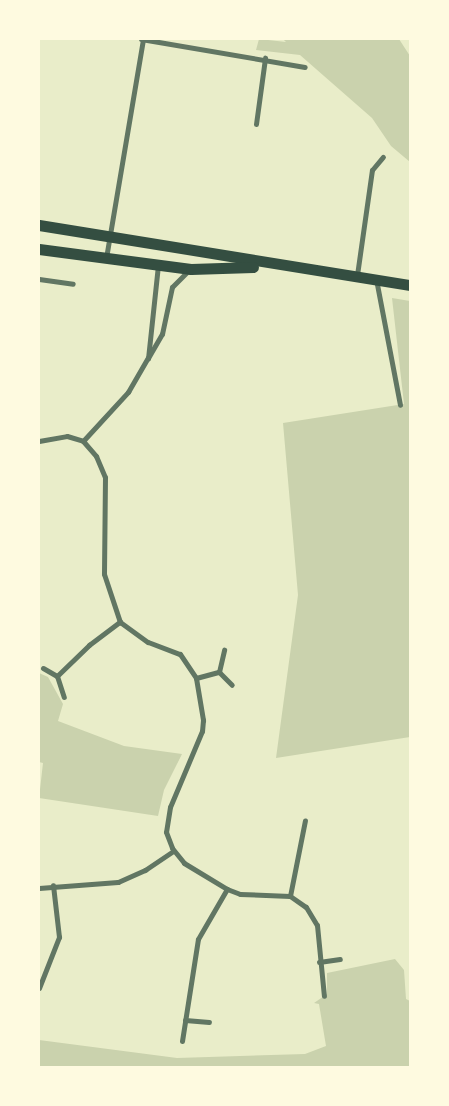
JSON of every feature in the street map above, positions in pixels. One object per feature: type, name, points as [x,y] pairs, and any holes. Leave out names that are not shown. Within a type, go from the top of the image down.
[{"type":"main road","points":[[39,225],[109,239],[277,265],[357,275],[410,285]]},
{"type":"main road","points":[[39,249],[191,269],[277,265]]},
{"type":"street","points":[[106,258],[142,39],[266,58],[305,67]]},
{"type":"street","points":[[256,124],[266,58]]},
{"type":"street","points":[[357,275],[372,170],[382,156]]},
{"type":"street","points":[[148,358],[158,265]]},
{"type":"street","points":[[83,441],[128,392],[162,334],[172,287],[191,269]]},
{"type":"street","points":[[39,278],[73,284]]},
{"type":"street","points":[[376,279],[400,405]]},
{"type":"street","points":[[39,442],[66,436],[83,441],[96,456],[105,477],[104,574],[120,622],[148,642],[180,654],[196,678],[203,720],[196,748],[170,807],[166,832],[173,851],[184,863],[227,889],[240,894],[290,896],[306,907],[317,926],[319,962],[324,996]]},
{"type":"street","points":[[57,676],[89,645],[120,622]]},
{"type":"street","points":[[218,672],[224,650]]},
{"type":"street","points":[[43,668],[57,676],[64,697]]},
{"type":"street","points":[[196,678],[218,672]]},
{"type":"street","points":[[218,672],[232,685]]},
{"type":"street","points":[[290,896],[304,820]]},
{"type":"street","points":[[39,888],[53,885],[118,882],[145,870],[173,851]]},
{"type":"street","points":[[39,988],[58,937],[53,885]]},
{"type":"street","points":[[182,1041],[198,939],[227,889]]},
{"type":"street","points":[[319,962],[340,959]]},
{"type":"street","points":[[185,1020],[209,1022]]},
{"type":"green space","points":[[259,39],[286,42],[283,39],[399,39],[410,56],[410,162],[391,146],[372,118],[300,55],[256,50]]},
{"type":"green space","points":[[392,298],[410,301],[410,737],[276,758],[298,595],[283,423],[404,404]]},
{"type":"green space","points":[[39,673],[48,677],[63,704],[58,721],[124,746],[182,754],[164,790],[158,816],[39,798],[43,763],[39,762]]},
{"type":"green space","points":[[395,959],[404,970],[406,999],[410,1001],[410,1067],[39,1067],[39,1040],[177,1058],[305,1054],[326,1046],[319,1004],[314,1003],[327,994],[327,973]]}]
